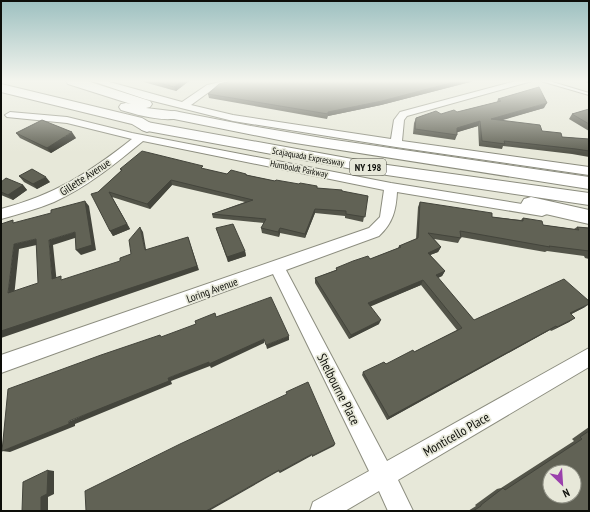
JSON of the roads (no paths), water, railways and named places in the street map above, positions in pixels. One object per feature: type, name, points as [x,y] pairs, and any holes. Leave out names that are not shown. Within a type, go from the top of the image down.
[{"type":"highway","points":[[15,105],[144,132]]},
{"type":"highway","points":[[71,105],[137,121],[144,132]]},
{"type":"highway","name":"Scajaquada Expressway","points":[[124,105],[144,112],[179,111],[222,126],[304,140],[589,183]]},
{"type":"highway","name":"Scajaquada Expressway","points":[[144,132],[269,150],[380,169],[589,199]]},
{"type":"highway","points":[[380,169],[589,218]]},
{"type":"highway","points":[[521,172],[554,171],[589,175]]},
{"type":"street","points":[[165,105],[179,111],[396,144],[589,171]]},
{"type":"street","points":[[179,111],[186,105]]},
{"type":"street","points":[[396,144],[399,120],[403,114],[437,105]]},
{"type":"street","name":"Humboldt Parkway","points":[[10,115],[67,120],[144,132],[391,187],[589,218]]},
{"type":"street","name":"Gillette Avenue","points":[[1,214],[40,202],[73,187],[91,176],[144,132]]},
{"type":"street","name":"Loring Avenue","points":[[1,364],[374,232],[380,228],[389,216],[391,187]]},
{"type":"street","name":"Shelbourne Place","points":[[277,267],[401,511]]},
{"type":"street","name":"Monticello Place","points":[[322,511],[589,357]]}]
